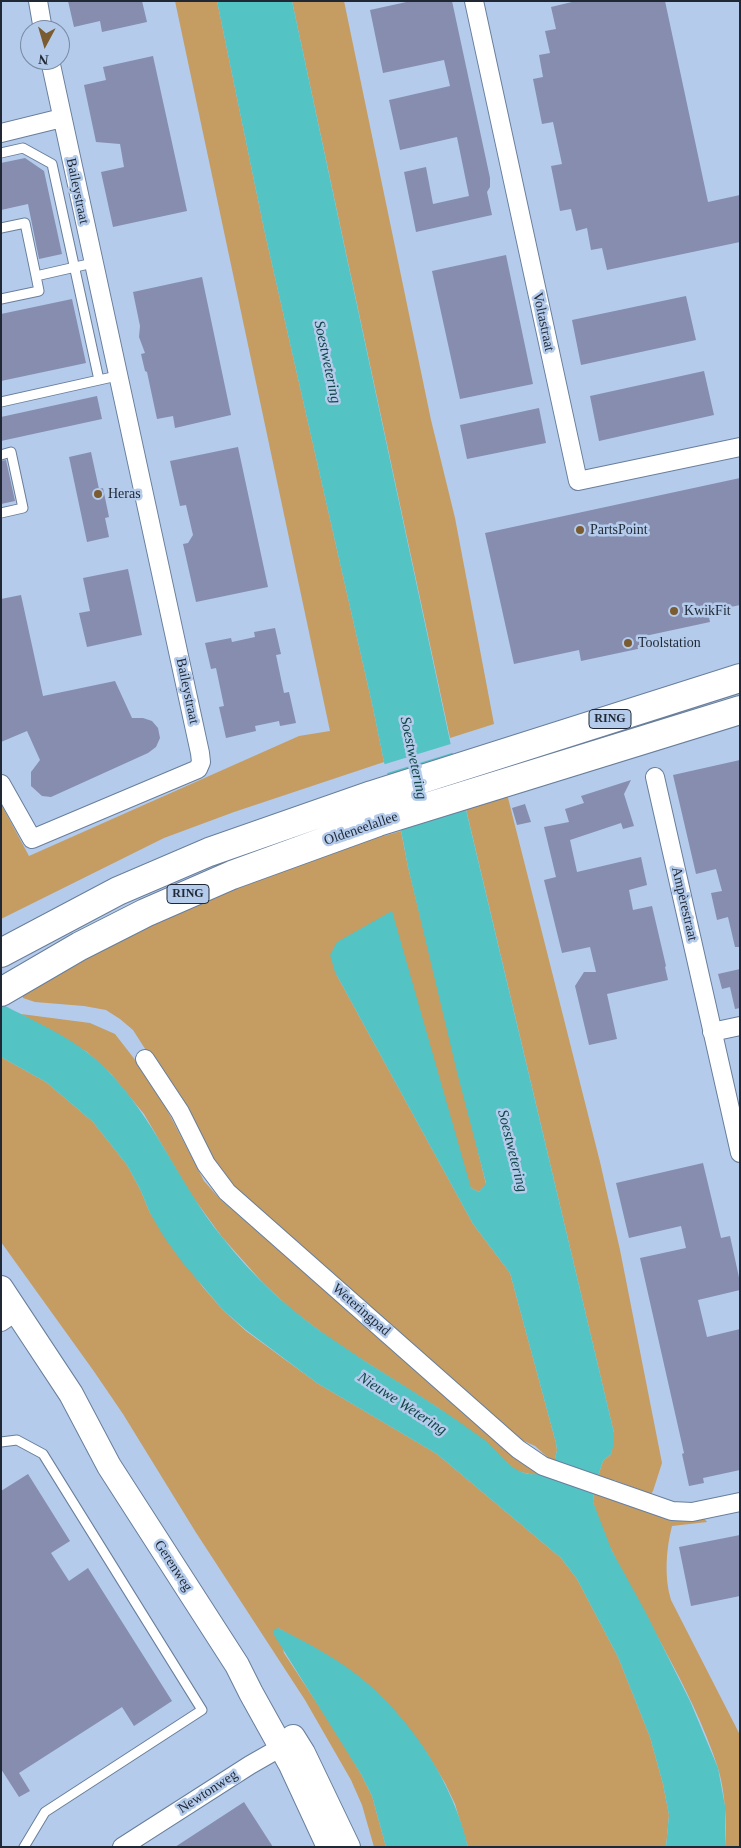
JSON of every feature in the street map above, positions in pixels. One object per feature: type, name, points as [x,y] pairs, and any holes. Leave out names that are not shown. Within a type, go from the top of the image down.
[{"type":"main road","name":"Oldeneelallee","points":[[1,953],[118,892],[209,852],[372,795],[740,678]]},
{"type":"main road","name":"Oldeneelallee","points":[[5,990],[80,946],[144,913],[232,875],[378,822],[740,710]]},
{"type":"main road","name":"Gerenweg","points":[[1,1288],[6,1317],[65,1414],[109,1466],[237,1665],[259,1689],[288,1743],[329,1847]]},
{"type":"main road","name":"Gerenweg","points":[[288,1743],[310,1767],[348,1847]]},
{"type":"street","points":[[38,1],[42,20]]},
{"type":"street","name":"Voltastraat","points":[[474,1],[578,481],[740,447]]},
{"type":"street","name":"Baileystraat","points":[[1,784],[32,839],[198,769],[200,766],[200,753],[52,70]]},
{"type":"street","points":[[1,133],[62,118]]},
{"type":"street","name":"Ampèrestraat","points":[[655,777],[740,1152]]},
{"type":"street","points":[[712,1032],[740,1026]]},
{"type":"street","name":"Weteringpad","points":[[145,1058],[180,1112],[206,1164],[227,1192],[518,1449],[543,1466],[672,1511],[682,1512],[740,1502]]},
{"type":"street","name":"Newtonweg","points":[[122,1847],[288,1743]]},
{"type":"lane","name":"Baileystraat","points":[[1,153],[23,148],[52,164],[99,380]]},
{"type":"lane","points":[[1,228],[25,223],[39,291],[1,300]]},
{"type":"lane","points":[[36,276],[93,263]]},
{"type":"lane","points":[[1,402],[117,376]]},
{"type":"lane","points":[[1,455],[12,452],[23,508],[1,513]]},
{"type":"lane","points":[[1,1442],[17,1440],[44,1454],[202,1710],[45,1812],[24,1847]]},
{"type":"shaded area","points":[[175,1],[217,1],[264,229],[384,762],[234,812],[164,838],[1,919],[1,804],[29,856],[299,736],[330,731]]},
{"type":"shaded area","points":[[292,1],[344,1],[431,420],[455,518],[494,724],[450,738]]},
{"type":"shaded area","points":[[506,790],[600,1162],[620,1250],[662,1463],[651,1494],[614,1480],[607,1483],[597,1479],[603,1461],[611,1454],[614,1433],[466,809]]},
{"type":"shaded area","points":[[401,831],[408,867],[486,1184],[479,1192],[471,1188],[335,972],[473,1224],[510,1273],[556,1443],[557,1450],[554,1463],[535,1446],[513,1436],[230,1187],[133,1030],[106,1010],[84,1006],[35,1002],[23,998],[22,993],[173,909],[371,834],[384,836]]},
{"type":"shaded area","points":[[21,1014],[90,1023],[115,1034],[143,1070],[164,1104],[204,1181],[220,1199],[496,1439],[552,1472],[538,1476],[517,1471],[440,1409],[333,1341],[292,1310],[263,1283],[222,1237],[190,1193],[144,1114],[111,1074],[87,1052]]},
{"type":"shaded area","points":[[1,1057],[46,1082],[93,1122],[127,1165],[150,1213],[202,1286],[223,1310],[246,1331],[317,1383],[437,1454],[561,1558],[577,1579],[618,1657],[650,1737],[663,1784],[669,1815],[666,1847],[468,1847],[455,1804],[427,1753],[327,1655],[278,1628],[284,1653],[332,1726],[372,1796],[386,1847],[374,1847],[362,1805],[351,1780],[305,1700],[195,1531],[123,1414],[1,1242]]},
{"type":"shaded area","points":[[594,1488],[703,1517],[707,1522],[672,1526],[667,1554],[667,1582],[671,1600],[740,1735],[740,1847],[725,1847],[726,1817],[724,1797],[718,1768],[707,1737],[679,1677],[603,1532],[593,1502]]},
{"type":"water","points":[[217,1],[292,1],[453,755],[614,1433],[611,1454],[603,1461],[594,1488],[593,1502],[612,1551],[646,1613],[690,1701],[718,1768],[725,1806],[725,1847],[666,1847],[669,1815],[663,1784],[650,1737],[618,1657],[577,1579],[561,1558],[437,1454],[317,1383],[246,1330],[223,1310],[182,1262],[164,1237],[127,1165],[93,1122],[46,1082],[1,1057],[1,1004],[55,1032],[93,1057],[122,1086],[152,1128],[192,1195],[222,1237],[274,1294],[319,1330],[483,1438],[514,1468],[530,1474],[552,1472],[557,1450],[556,1443],[510,1273],[473,1224],[335,972],[330,955],[337,942],[392,911],[471,1188],[479,1192],[486,1183],[457,1072],[408,867],[397,809],[384,762],[264,229]]},
{"type":"water","points":[[278,1628],[346,1667],[367,1683],[401,1717],[430,1757],[442,1778],[453,1801],[468,1847],[386,1847],[372,1796],[361,1774],[274,1635],[273,1630]]},
{"type":"pier","points":[[454,743],[455,752],[384,774],[382,765]]},
{"type":"building","points":[[68,1],[142,1],[147,22],[102,32],[100,21],[74,27]]},
{"type":"building","points":[[411,1],[452,1],[490,178],[490,187],[487,192],[492,215],[416,232],[404,172],[426,167],[433,204],[469,196],[457,137],[400,150],[389,100],[450,86],[444,60],[383,73],[370,10]]},
{"type":"building","points":[[576,1],[665,1],[708,202],[740,195],[740,242],[607,270],[602,248],[591,250],[587,228],[576,231],[571,209],[560,211],[551,166],[562,164],[553,122],[542,124],[533,79],[543,77],[539,55],[550,53],[545,31],[556,29],[551,7]]},
{"type":"building","points":[[153,56],[187,211],[113,227],[101,172],[124,167],[120,144],[96,142],[84,85],[106,80],[103,67]]},
{"type":"building","points":[[25,158],[44,171],[62,254],[39,259],[28,204],[1,210],[1,163]]},
{"type":"building","points":[[506,255],[533,384],[460,399],[432,271]]},
{"type":"building","points":[[202,277],[231,415],[175,428],[173,416],[157,419],[147,372],[145,371],[141,354],[145,353],[139,337],[140,326],[133,292]]},
{"type":"building","points":[[686,296],[696,340],[581,365],[572,320]]},
{"type":"building","points":[[72,299],[86,363],[1,381],[1,314]]},
{"type":"building","points":[[704,371],[714,415],[599,441],[590,396]]},
{"type":"building","points":[[97,396],[102,419],[1,441],[1,417]]},
{"type":"building","points":[[539,408],[546,443],[467,459],[460,425]]},
{"type":"building","points":[[238,447],[268,587],[196,602],[183,544],[188,543],[193,535],[186,505],[180,506],[170,461]]},
{"type":"building","points":[[91,452],[99,489],[103,488],[109,517],[105,518],[109,537],[87,542],[69,457]]},
{"type":"building","points":[[6,460],[15,501],[1,504],[1,461]]},
{"type":"building","points":[[740,478],[740,605],[708,612],[710,622],[645,636],[647,647],[581,661],[579,650],[514,664],[485,533]]},
{"type":"building","points":[[128,569],[142,635],[87,647],[79,613],[90,611],[83,578]]},
{"type":"building","points":[[21,595],[43,696],[115,681],[132,718],[143,718],[152,721],[158,728],[160,738],[156,747],[148,753],[51,797],[42,796],[31,786],[31,772],[40,760],[27,731],[1,742],[1,599]]},
{"type":"building","points":[[275,628],[281,654],[276,655],[284,693],[289,692],[296,723],[280,726],[279,721],[255,726],[256,731],[226,738],[219,707],[224,706],[216,668],[211,669],[205,643],[231,638],[232,642],[255,637],[254,632]]},
{"type":"building","points":[[740,760],[740,947],[735,947],[728,917],[717,920],[711,893],[722,891],[716,869],[696,874],[673,775]]},
{"type":"building","points":[[631,780],[624,794],[634,826],[623,829],[621,823],[570,840],[577,872],[641,857],[647,885],[629,890],[633,910],[652,906],[668,980],[607,994],[617,1039],[589,1045],[575,986],[584,972],[596,972],[590,947],[562,953],[544,880],[556,877],[544,827],[569,822],[565,809],[584,803],[581,796]]},
{"type":"building","points":[[525,804],[531,822],[517,825],[512,808]]},
{"type":"building","points":[[740,969],[740,1008],[735,1009],[730,987],[722,989],[718,974]]},
{"type":"building","points":[[703,1163],[721,1238],[730,1236],[740,1282],[740,1290],[698,1300],[707,1337],[740,1329],[740,1470],[703,1478],[704,1483],[689,1486],[682,1454],[684,1453],[640,1258],[686,1248],[681,1226],[629,1238],[616,1183]]},
{"type":"building","points":[[28,1474],[70,1541],[51,1553],[69,1581],[88,1568],[172,1701],[134,1726],[122,1707],[19,1773],[30,1791],[19,1797],[1,1769],[1,1491]]},
{"type":"building","points":[[740,1535],[740,1596],[691,1606],[679,1547]]},
{"type":"building","points":[[244,1802],[273,1847],[175,1847]]},
{"type":"place","name":"Heras","points":[[98,494]]},
{"type":"place","name":"PartsPoint","points":[[580,530]]},
{"type":"place","name":"KwikFit","points":[[674,611]]},
{"type":"place","name":"Toolstation","points":[[628,643]]},
{"type":"water label","name":"Soestwetering","points":[[327,362]]},
{"type":"water label","name":"Soestwetering","points":[[413,758]]},
{"type":"water label","name":"Soestwetering","points":[[512,1151]]},
{"type":"water label","name":"Nieuwe Wetering","points":[[402,1404]]}]
